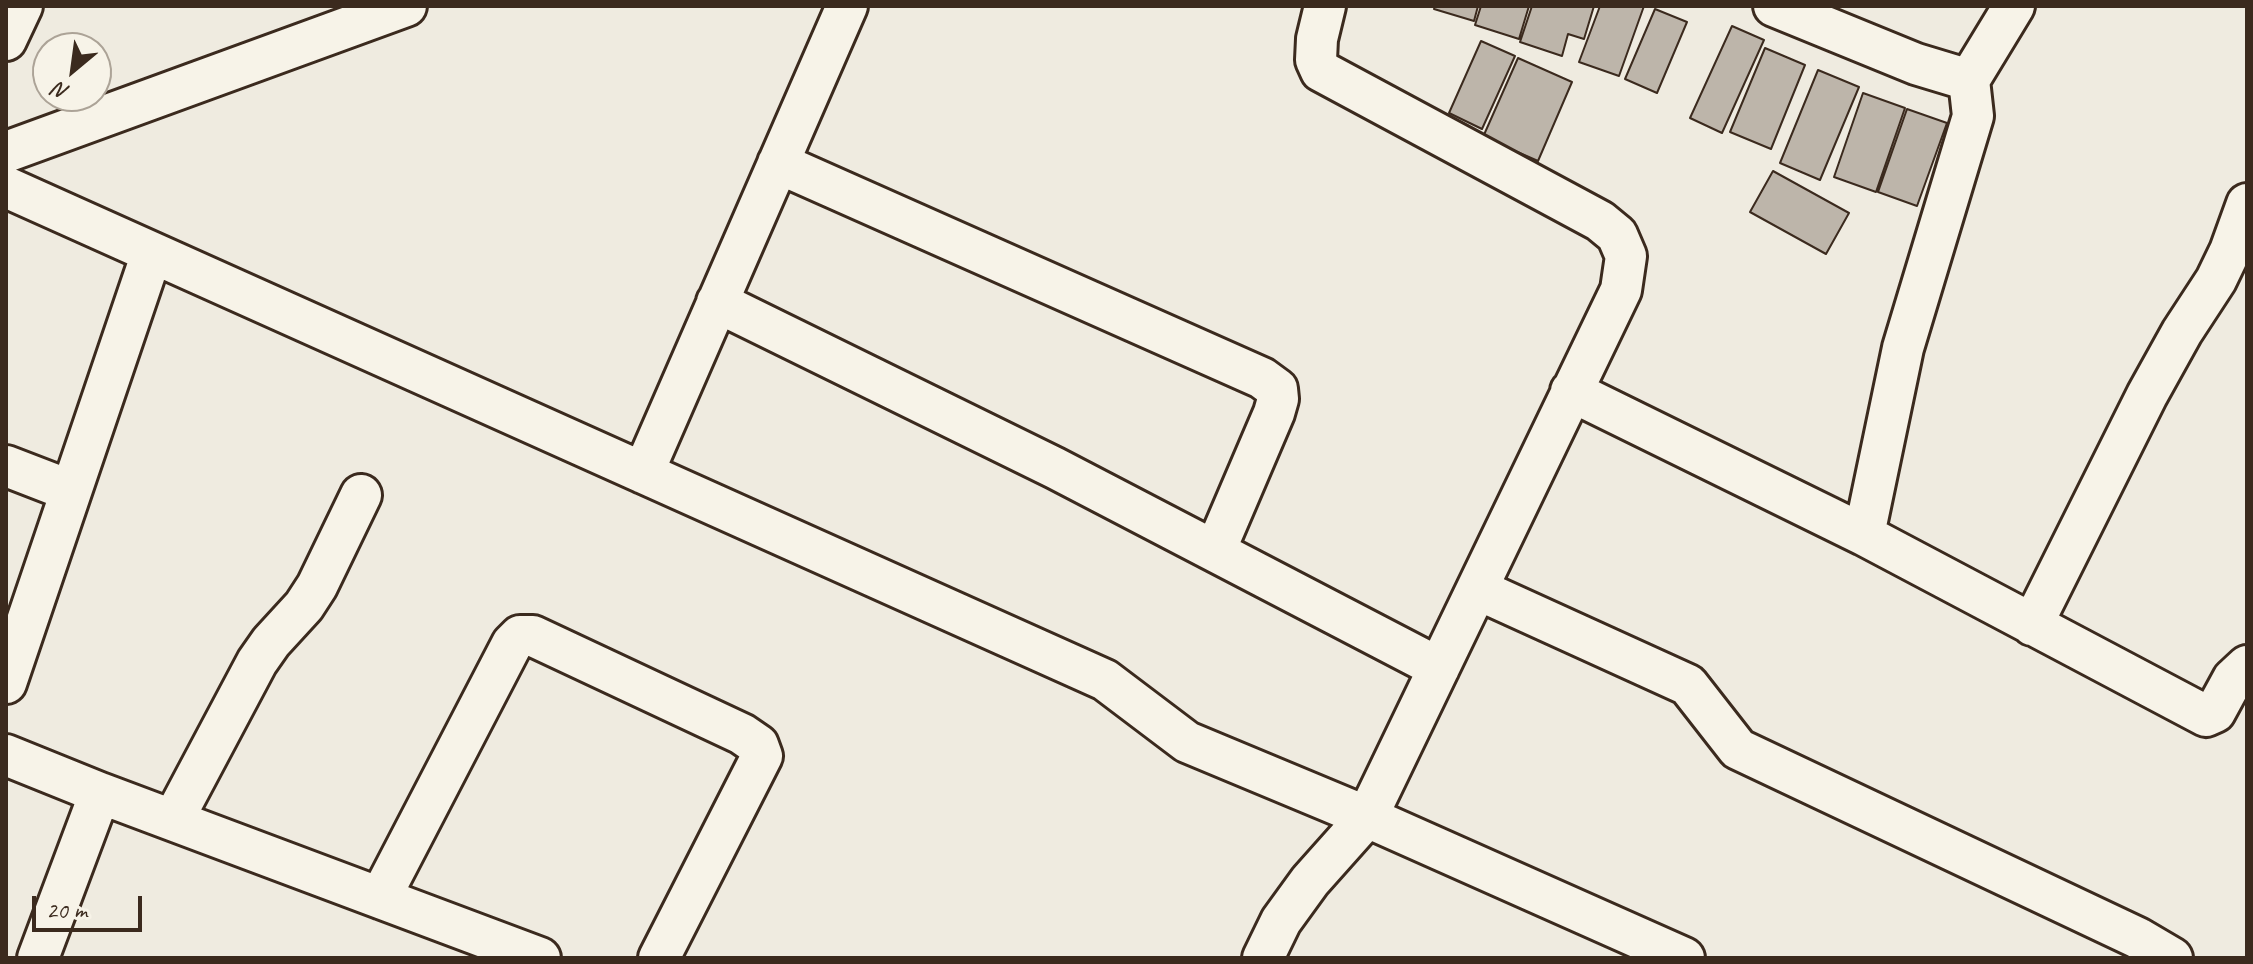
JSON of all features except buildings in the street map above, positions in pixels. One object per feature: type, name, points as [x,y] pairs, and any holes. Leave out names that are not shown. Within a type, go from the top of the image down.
[{"type":"street","points":[[6,40],[22,6]]},
{"type":"street","points":[[6,152],[406,6]]},
{"type":"street","points":[[643,473],[847,6]]},
{"type":"street","points":[[1263,958],[1281,921],[1310,881],[1367,817],[1621,290],[1626,256],[1617,235],[1600,221],[1321,71],[1316,60],[1317,39],[1325,6]]},
{"type":"street","points":[[1774,6],[1916,64],[1969,80]]},
{"type":"street","points":[[1864,535],[1903,348],[1973,116],[1969,80],[2014,6]]},
{"type":"street","points":[[778,163],[1262,378],[1277,389],[1274,413],[1215,551]]},
{"type":"street","points":[[6,187],[1105,680],[1187,742],[1367,817],[1684,958]]},
{"type":"street","points":[[2032,625],[2147,395],[2182,332],[2216,280],[2247,204]]},
{"type":"street","points":[[6,683],[152,253]]},
{"type":"street","points":[[717,302],[1055,468],[1439,668]]},
{"type":"street","points":[[1571,391],[1864,535],[2206,716],[2215,712],[2233,679],[2247,666]]},
{"type":"street","points":[[6,466],[71,491]]},
{"type":"street","points":[[173,820],[257,662],[317,586],[361,495]]},
{"type":"street","points":[[1477,589],[1688,685],[1738,749],[2138,938],[2172,958]]},
{"type":"street","points":[[380,898],[512,644],[520,636],[533,636],[742,734],[758,745],[762,756],[659,958]]},
{"type":"street","points":[[6,755],[380,898],[493,950],[540,958]]},
{"type":"street","points":[[38,958],[100,793]]}]
